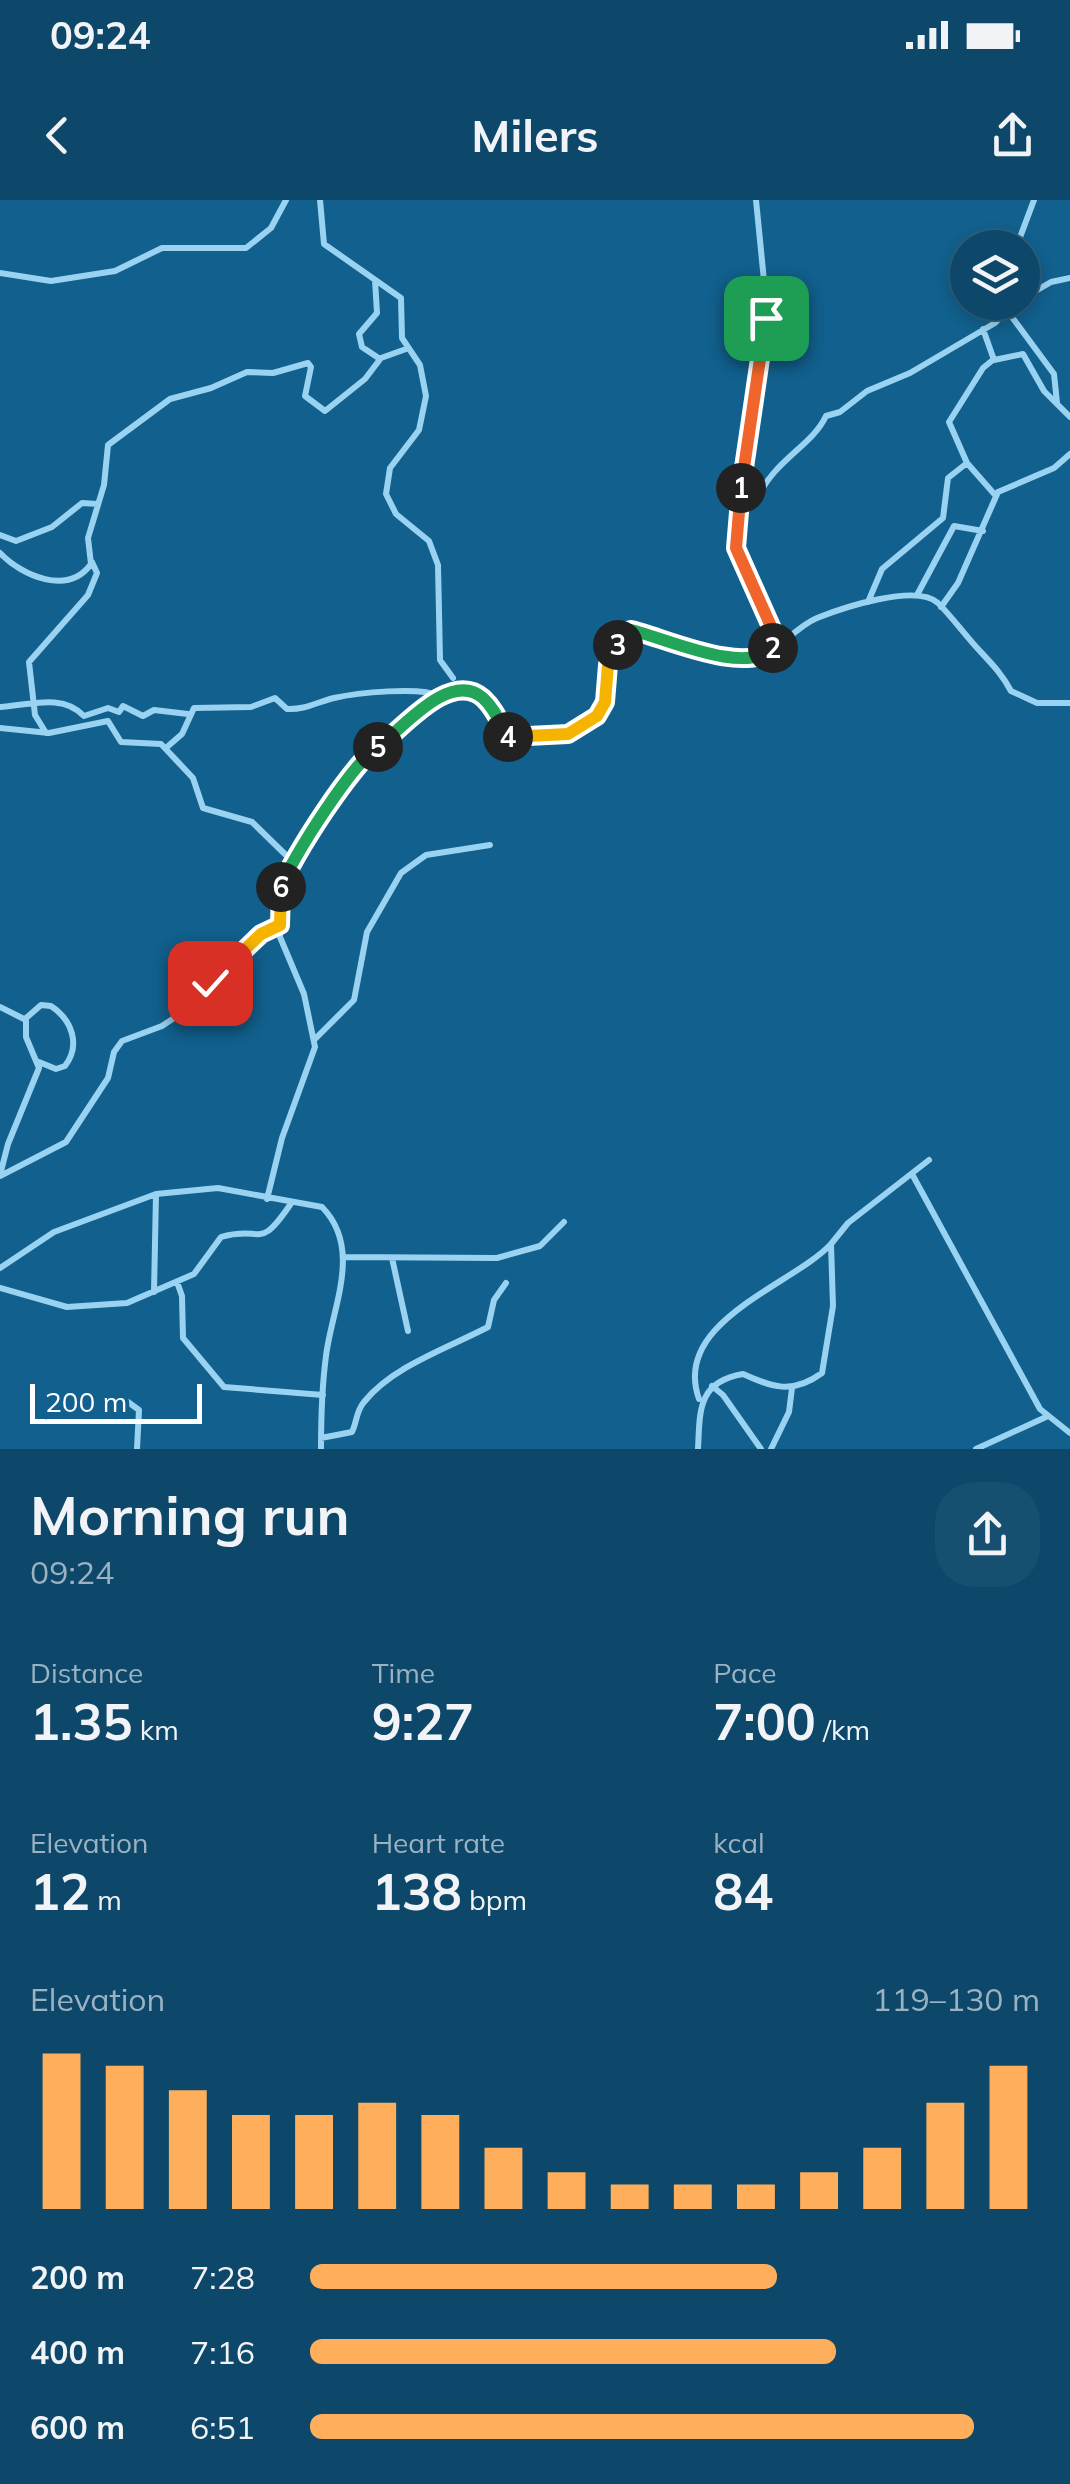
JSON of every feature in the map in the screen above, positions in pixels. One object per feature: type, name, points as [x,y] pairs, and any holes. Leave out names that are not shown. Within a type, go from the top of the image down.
[{"type":"street","points":[[0,272],[52,281],[115,271],[162,248],[246,248],[271,228],[286,200]]},
{"type":"street","points":[[320,200],[321,240],[401,298],[406,349],[424,377],[425,406],[414,440],[390,468],[386,494],[396,514],[429,541],[438,565],[440,660],[453,678]]},
{"type":"street","points":[[756,200],[767,311],[735,539],[740,561],[756,584],[778,642]]},
{"type":"street","points":[[1023,230],[1034,200]]},
{"type":"street","points":[[1040,288],[1070,278]]},
{"type":"street","points":[[375,280],[377,313],[358,334],[362,348],[380,359]]},
{"type":"street","points":[[742,490],[763,483],[779,469],[785,456],[818,430],[826,416],[836,414],[867,391],[910,373],[992,320]]},
{"type":"street","points":[[1014,320],[1054,374],[1057,404]]},
{"type":"street","points":[[983,329],[994,359]]},
{"type":"street","points":[[46,733],[33,704],[29,662],[43,641],[88,595],[97,573],[88,538],[108,445],[170,399],[211,388],[248,372],[274,373],[308,363],[311,367],[305,396],[325,411],[365,379],[380,359],[406,349]]},
{"type":"street","points":[[996,496],[967,463],[949,420],[983,368],[994,359],[1023,354],[1070,417]]},
{"type":"street","points":[[941,608],[983,531],[996,496],[1069,457]]},
{"type":"street","points":[[868,602],[882,570],[944,518],[948,478],[967,463]]},
{"type":"street","points":[[740,503],[758,499],[763,483]]},
{"type":"street","points":[[0,535],[16,541],[52,527],[80,504],[98,504]]},
{"type":"street","points":[[917,596],[954,526],[983,531]]},
{"type":"street","points":[[0,553],[19,570],[55,580],[82,575],[92,561]]},
{"type":"street","points":[[0,707],[57,702],[76,707],[84,716],[108,708],[119,712],[122,706],[143,716],[154,710],[188,714],[200,708],[251,708],[275,698],[286,709],[300,710],[333,698],[373,693],[424,691],[439,696],[468,692],[478,695],[496,713],[511,738],[568,734],[602,709],[608,665],[626,631],[748,660],[766,656],[778,642],[818,618],[868,602],[917,596],[941,608],[1005,676],[1011,691],[1037,703],[1070,703]]},
{"type":"street","points":[[315,1039],[280,925],[281,886],[292,861],[364,757],[439,696]]},
{"type":"street","points":[[167,746],[182,734],[188,714]]},
{"type":"street","points":[[0,728],[46,733],[104,721],[122,742],[147,741],[167,746],[193,778],[203,808],[247,819],[292,861]]},
{"type":"street","points":[[267,1199],[315,1039],[354,1000],[368,932],[401,874],[426,855],[490,845]]},
{"type":"street","points":[[0,1176],[66,1142],[110,1074],[117,1046],[189,1008],[261,934],[280,925]]},
{"type":"street","points":[[190,954],[201,968],[216,977]]},
{"type":"street","points":[[25,1019],[41,1005],[52,1006],[73,1035],[74,1050],[65,1066],[56,1068],[38,1062]]},
{"type":"street","points":[[0,1008],[25,1019]]},
{"type":"street","points":[[0,1176],[8,1144],[38,1074],[38,1062],[26,1037],[25,1019]]},
{"type":"street","points":[[698,1449],[700,1401],[694,1384],[696,1368],[722,1325],[754,1295],[831,1244],[848,1223],[929,1160]]},
{"type":"street","points":[[912,1174],[1046,1416],[1070,1433]]},
{"type":"street","points":[[1,1266],[54,1232],[156,1194],[205,1187],[327,1211],[344,1257],[323,1395],[322,1449]]},
{"type":"street","points":[[154,1292],[156,1194]]},
{"type":"street","points":[[0,1288],[67,1307],[116,1305],[198,1271],[221,1237],[263,1235],[292,1202]]},
{"type":"street","points":[[344,1257],[503,1257],[540,1246],[564,1222]]},
{"type":"street","points":[[700,1401],[712,1386],[743,1374],[769,1387],[792,1388],[811,1380],[825,1367],[834,1296],[831,1244]]},
{"type":"street","points":[[392,1258],[408,1331]]},
{"type":"street","points":[[178,1282],[183,1338],[224,1387],[323,1395]]},
{"type":"street","points":[[321,1438],[352,1432],[360,1407],[374,1392],[444,1347],[488,1327],[494,1300],[506,1284]]},
{"type":"street","points":[[712,1386],[762,1449]]},
{"type":"street","points":[[772,1449],[787,1418],[792,1388]]},
{"type":"street","points":[[128,1402],[139,1413],[136,1449]]},
{"type":"street","points":[[976,1449],[1046,1416]]},
{"type":"route","points":[[210,983],[261,934],[280,925],[281,886],[292,861],[364,757],[439,696],[468,692],[478,695],[500,718],[506,735],[516,740],[549,733],[568,734],[602,709],[610,658],[626,631],[753,661],[766,656],[776,645],[756,584],[740,561],[735,539],[745,451],[755,418],[752,392],[766,318]]}]
